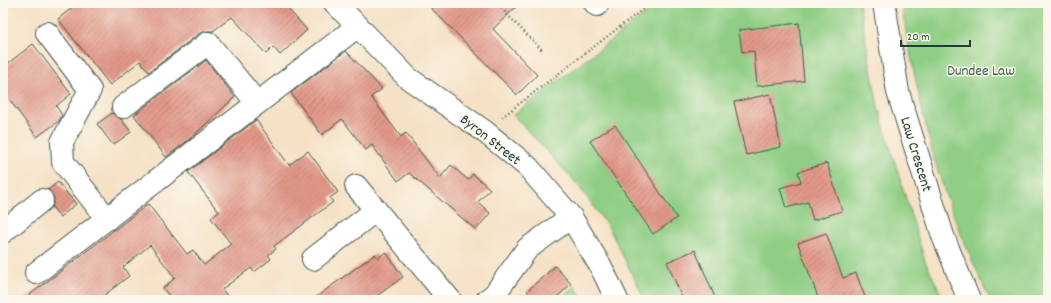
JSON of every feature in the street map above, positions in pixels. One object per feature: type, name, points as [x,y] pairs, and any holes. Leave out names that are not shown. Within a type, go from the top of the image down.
[{"type":"street","name":"Byron Street","points":[[335,3],[408,78],[484,131],[528,167],[571,217],[601,267],[617,300]]},
{"type":"street","name":"Law Crescent","points":[[884,3],[898,92],[943,236],[969,300]]},
{"type":"street","points":[[36,273],[358,26]]},
{"type":"street","points":[[47,33],[90,90],[62,142],[63,162],[106,219]]},
{"type":"street","points":[[123,107],[208,43],[257,103]]},
{"type":"street","points":[[356,186],[450,300]]},
{"type":"street","points":[[3,232],[42,200]]},
{"type":"street","points":[[313,259],[376,210]]},
{"type":"street","points":[[487,300],[494,295],[526,249],[571,217]]},
{"type":"path","points":[[496,3],[543,51]]},
{"type":"path","points":[[484,131],[651,3]]},
{"type":"green space","points":[[660,3],[859,3],[878,107],[925,261],[944,300],[645,300],[609,228],[578,185],[513,115]]},
{"type":"green space","name":"Dundee Law","points":[[901,3],[1048,3],[1048,300],[990,300],[966,247],[933,155]]},
{"type":"green space","points":[[575,286],[584,300],[558,300]]},
{"type":"building","points":[[78,3],[283,3],[307,30],[280,55],[273,47],[266,54],[232,17],[213,31],[200,33],[149,72],[140,61],[110,85],[58,19]]},
{"type":"building","points":[[426,3],[520,3],[493,29],[537,75],[517,95]]},
{"type":"building","points":[[799,23],[804,81],[757,86],[754,51],[742,52],[739,30]]},
{"type":"building","points":[[33,44],[71,94],[56,106],[62,115],[59,121],[37,137],[3,91],[3,67]]},
{"type":"building","points":[[346,51],[382,89],[371,97],[401,137],[406,133],[440,178],[451,165],[468,180],[473,174],[490,189],[478,202],[490,213],[476,230],[409,173],[398,181],[372,145],[366,150],[342,119],[322,135],[291,93]]},
{"type":"building","points":[[206,60],[235,97],[190,139],[166,157],[134,115]]},
{"type":"building","points":[[770,94],[781,147],[746,155],[734,102]]},
{"type":"building","points":[[112,113],[121,119],[131,132],[113,145],[97,124]]},
{"type":"building","points":[[256,120],[289,165],[308,151],[338,192],[330,198],[333,202],[274,246],[276,249],[268,255],[271,259],[254,272],[251,268],[222,289],[230,300],[172,300],[163,288],[175,278],[150,245],[123,267],[129,276],[98,300],[23,300],[148,204],[187,254],[193,250],[204,265],[231,244],[211,218],[219,212],[188,172]]},
{"type":"building","points":[[615,125],[677,218],[653,234],[590,141]]},
{"type":"building","points":[[827,163],[842,211],[813,220],[808,202],[786,208],[780,188],[801,182],[798,172]]},
{"type":"building","points":[[58,182],[76,204],[60,217],[52,207],[54,198],[48,190]]},
{"type":"building","points":[[826,233],[843,278],[856,273],[866,300],[819,300],[798,243]]},
{"type":"building","points":[[695,250],[716,300],[683,300],[667,262]]},
{"type":"building","points":[[386,252],[403,277],[371,300],[312,300],[375,254],[378,258]]},
{"type":"building","points":[[555,266],[571,284],[554,300],[536,300],[527,291]]}]
